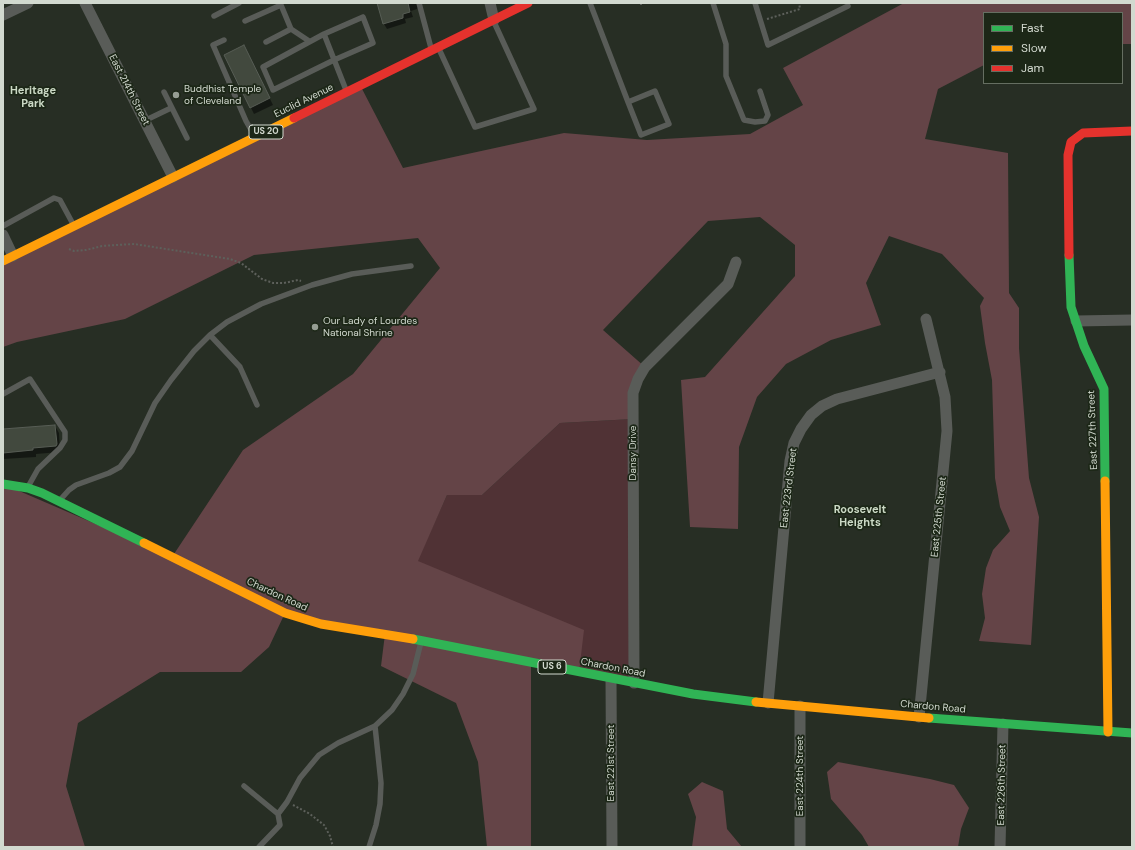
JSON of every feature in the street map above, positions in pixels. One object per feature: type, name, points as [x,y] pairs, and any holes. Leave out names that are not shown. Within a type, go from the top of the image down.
[{"type":"main road","name":"Euclid Avenue","points":[[3,261],[528,3]]},
{"type":"main road","name":"East 227th Street","points":[[1108,732],[1104,389],[1084,346],[1071,307],[1068,155],[1071,142],[1083,133],[1100,131],[1132,131]]},
{"type":"main road","name":"Chardon Road","points":[[3,484],[28,488],[42,493],[285,613],[321,624],[421,640],[634,684],[693,694],[768,703],[919,717],[1132,733]]},
{"type":"street","points":[[3,15],[28,3]]},
{"type":"street","name":"East 214th Street","points":[[85,3],[173,177]]},
{"type":"street","points":[[490,3],[494,20]]},
{"type":"street","points":[[3,235],[14,256]]},
{"type":"street","name":"Dansy Drive","points":[[634,684],[633,393],[638,379],[645,367],[728,284],[736,262]]},
{"type":"street","name":"East 225th Street","points":[[919,717],[947,431],[945,397],[926,319]]},
{"type":"street","points":[[1076,321],[1132,320]]},
{"type":"street","name":"East 223rd Street","points":[[768,703],[790,461],[794,443],[801,429],[811,415],[822,406],[837,399],[940,372]]},
{"type":"street","name":"East 221st Street","points":[[611,679],[612,847]]},
{"type":"street","name":"East 224th Street","points":[[800,706],[800,847]]},
{"type":"street","name":"East 226th Street","points":[[1000,847],[1003,724]]},
{"type":"lane","points":[[214,16],[239,3]]},
{"type":"lane","points":[[419,3],[434,49],[475,127],[534,109],[494,20]]},
{"type":"lane","points":[[590,3],[628,102],[641,135],[668,124],[656,91],[628,102]]},
{"type":"lane","points":[[713,3],[726,44],[726,76],[744,120],[755,122],[765,121],[768,116],[760,91]]},
{"type":"lane","points":[[755,3],[768,45],[849,4]]},
{"type":"lane","points":[[246,21],[280,4],[290,29],[309,41]]},
{"type":"lane","points":[[363,17],[373,43],[334,60],[273,90],[262,66],[324,34],[363,17]]},
{"type":"lane","points":[[266,42],[290,29]]},
{"type":"lane","points":[[324,34],[346,92]]},
{"type":"lane","points":[[224,40],[213,45],[246,121],[255,137]]},
{"type":"lane","points":[[164,92],[187,138]]},
{"type":"lane","points":[[144,121],[172,108]]},
{"type":"lane","points":[[3,226],[54,198],[60,200],[74,226]]},
{"type":"lane","points":[[58,501],[76,485],[109,474],[120,467],[132,451],[162,393],[194,351],[210,336],[237,316],[261,304],[312,284],[352,274],[411,266]]},
{"type":"lane","points":[[210,336],[240,367],[257,405]]},
{"type":"lane","points":[[3,394],[30,379],[65,432],[65,440],[60,448],[38,469],[28,488]]},
{"type":"lane","points":[[278,814],[287,802],[300,778],[319,755],[338,743],[375,726],[392,710],[403,694],[413,674],[421,640]]},
{"type":"lane","points":[[369,847],[376,825],[380,804],[381,783],[375,726]]},
{"type":"lane","points":[[244,786],[278,814],[280,825],[259,847]]},
{"type":"path","points":[[761,21],[800,9],[799,3]]},
{"type":"path","points":[[70,249],[74,251],[102,246],[141,245],[230,259],[242,264],[262,279],[284,283],[298,280],[303,281],[305,285]]},
{"type":"path","points":[[293,805],[310,814],[324,825],[330,836],[332,847]]},
{"type":"shaded area","points":[[904,3],[1132,3],[1132,44],[1123,44],[1123,12],[983,12],[983,66],[938,89],[925,139],[1008,153],[1009,293],[1019,308],[1019,348],[1029,478],[1039,517],[1031,645],[979,641],[985,618],[982,594],[986,568],[993,550],[1010,531],[1000,507],[995,478],[992,380],[980,306],[984,298],[942,254],[889,236],[866,283],[881,325],[831,340],[786,364],[757,397],[739,447],[738,529],[690,527],[681,380],[705,377],[795,276],[795,245],[760,217],[708,221],[603,330],[645,367],[638,379],[633,419],[560,423],[482,495],[447,495],[418,561],[584,630],[579,672],[531,663],[531,847],[487,847],[478,762],[456,703],[381,666],[385,634],[285,613],[269,647],[241,672],[160,672],[78,723],[66,786],[85,847],[3,847],[3,484],[172,557],[243,450],[353,374],[440,268],[418,238],[254,255],[125,319],[17,342],[3,347],[3,261],[360,85],[403,168],[564,133],[647,140],[750,134],[803,105],[783,68]]},
{"type":"shaded area","points":[[633,419],[634,683],[579,672],[417,561],[447,495],[482,495],[560,423]]},
{"type":"shaded area","points":[[838,762],[930,779],[954,785],[969,808],[961,829],[958,847],[869,847],[862,835],[831,799],[827,772]]},
{"type":"shaded area","points":[[702,782],[723,791],[727,829],[742,847],[692,847],[696,817],[688,794]]},
{"type":"building","points":[[377,3],[408,3],[410,12],[403,14],[403,18],[383,24]]},
{"type":"building","points":[[244,45],[270,98],[250,108],[224,55]]},
{"type":"building","points":[[55,425],[56,446],[3,453],[3,429]]},
{"type":"traffic: fast","points":[[1069,255],[1071,307],[1084,346],[1104,389],[1105,481]]},
{"type":"traffic: fast","points":[[3,484],[28,488],[42,493],[144,543]]},
{"type":"traffic: fast","points":[[413,639],[693,694],[756,702]]},
{"type":"traffic: fast","points":[[929,718],[1132,733]]},
{"type":"traffic: slow","points":[[3,261],[294,118]]},
{"type":"traffic: slow","points":[[1105,481],[1108,732]]},
{"type":"traffic: slow","points":[[144,543],[285,613],[321,624],[413,639]]},
{"type":"traffic: slow","points":[[756,702],[929,718]]},
{"type":"traffic: jam","points":[[294,118],[528,3]]},
{"type":"traffic: jam","points":[[1069,255],[1068,155],[1071,142],[1083,133],[1132,131]]},
{"type":"place","name":"Buddhist Temple of Cleveland","points":[[176,95]]},
{"type":"place","name":"Our Lady of Lourdes National Shrine","points":[[315,327]]},
{"type":"district","name":"Heritage Park","points":[[33,97]]},
{"type":"district","name":"Roosevelt Heights","points":[[860,516]]}]
